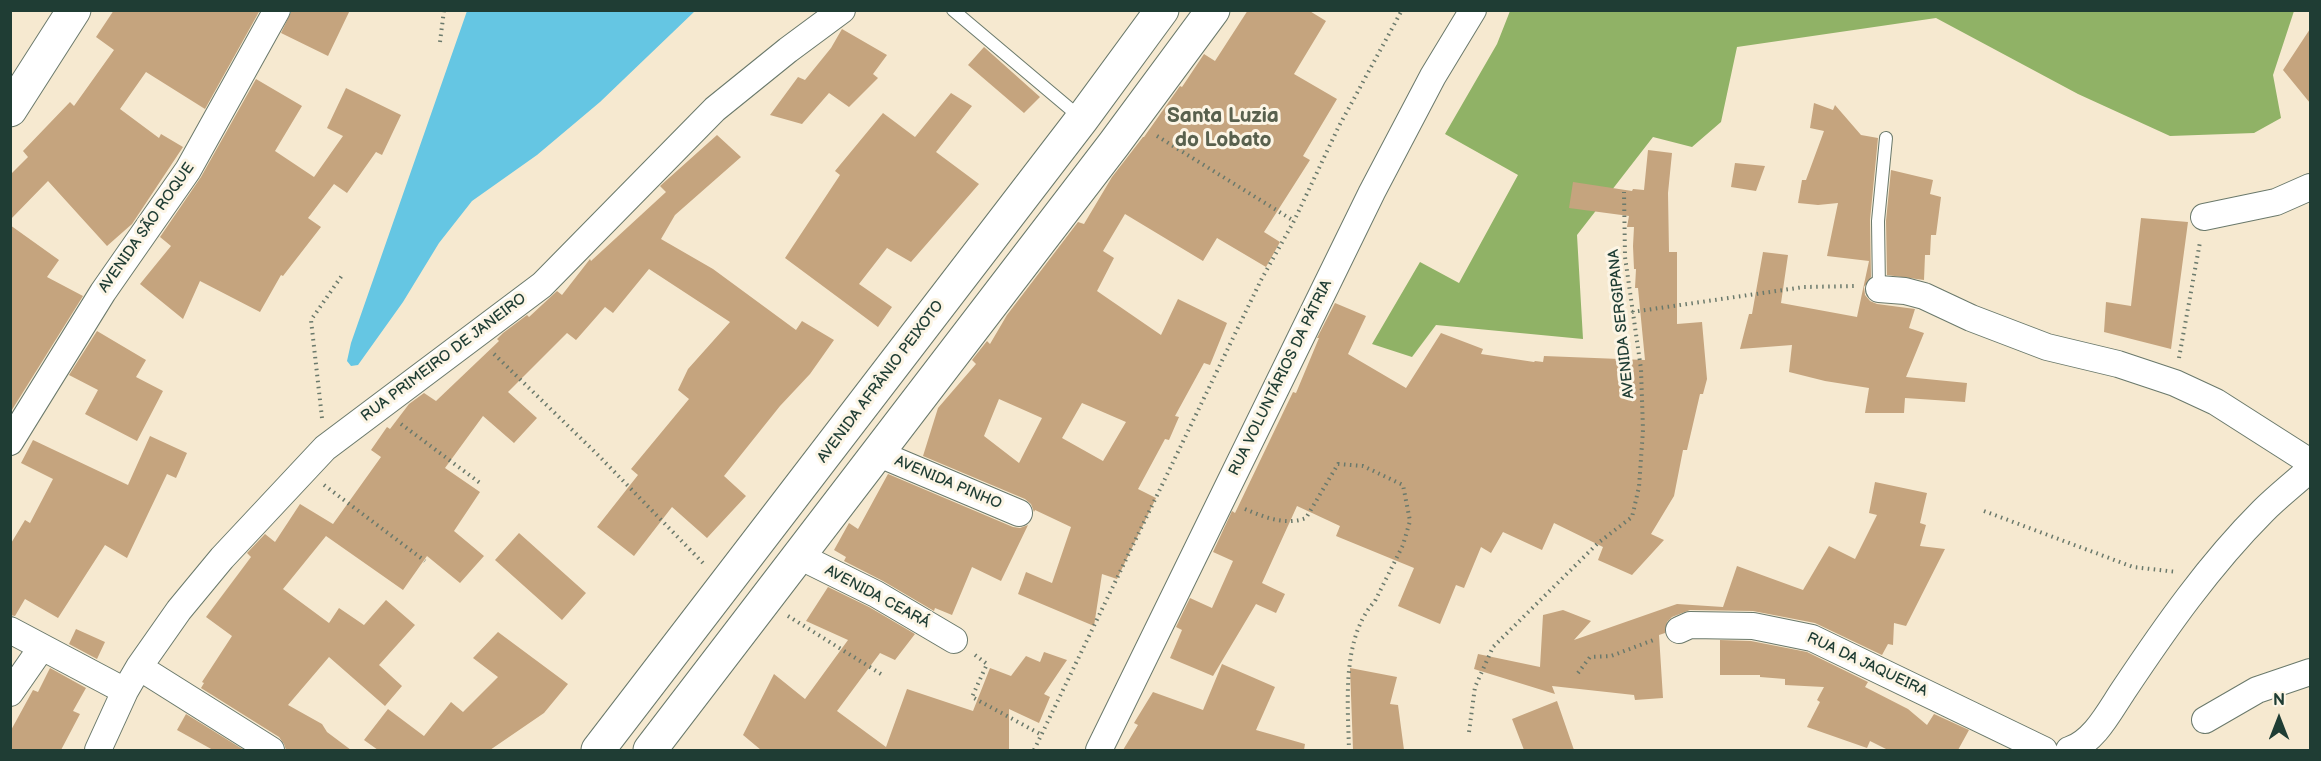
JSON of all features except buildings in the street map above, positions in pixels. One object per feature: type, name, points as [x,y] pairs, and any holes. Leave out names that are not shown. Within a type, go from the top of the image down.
[{"type":"main road","name":"AVENIDA AFRÂNIO PEIXOTO","points":[[598,750],[1082,119],[1162,10]]},
{"type":"main road","points":[[650,750],[1131,122],[1213,10]]},
{"type":"main road","points":[[10,110],[71,16]]},
{"type":"street","name":"AVENIDA SÃO ROQUE","points":[[10,442],[103,292],[188,170],[277,10]]},
{"type":"street","name":"RUA PRIMEIRO DE JANEIRO","points":[[98,750],[125,691],[179,610],[222,558],[325,448],[542,285],[715,110],[788,50],[842,10]]},
{"type":"street","name":"RUA VOLUNTÁRIOS DA PÁTRIA","points":[[1099,750],[1372,192],[1433,76],[1473,10]]},
{"type":"street","points":[[2204,217],[2276,202],[2310,187]]},
{"type":"street","points":[[1879,289],[1923,296],[1971,318],[2048,347],[2118,364],[2175,383],[2216,402],[2310,462]]},
{"type":"street","name":"AVENIDA PINHO","points":[[878,453],[1019,513]]},
{"type":"street","points":[[2069,750],[2079,747],[2102,724],[2167,625],[2206,576],[2263,512],[2310,469]]},
{"type":"street","name":"AVENIDA CEARÁ","points":[[799,556],[876,594],[954,640]]},
{"type":"street","name":"RUA DA JAQUEIRA","points":[[1679,630],[1690,625],[1753,626],[1806,636],[2044,750]]},
{"type":"street","points":[[10,630],[125,691]]},
{"type":"street","points":[[10,693],[42,647]]},
{"type":"street","points":[[139,667],[271,750]]},
{"type":"street","points":[[2205,720],[2257,690],[2310,672]]},
{"type":"lane","points":[[953,10],[1082,119]]},
{"type":"lane","points":[[1879,289],[1878,221],[1886,138]]},
{"type":"path","points":[[440,42],[444,10]]},
{"type":"path","points":[[1034,750],[1255,291],[1294,221],[1338,128],[1402,10]]},
{"type":"path","points":[[1131,122],[1294,221]]},
{"type":"path","name":"AVENIDA SERGIPANA","points":[[1469,732],[1475,687],[1493,647],[1598,543],[1632,517],[1639,487],[1643,420],[1641,369],[1626,257],[1624,192]]},
{"type":"path","points":[[2175,383],[2204,217]]},
{"type":"path","points":[[325,448],[311,320],[343,274]]},
{"type":"path","points":[[1632,312],[1804,287],[1846,286],[1879,289]]},
{"type":"path","points":[[474,335],[598,455],[725,586]]},
{"type":"path","points":[[378,407],[480,483]]},
{"type":"path","points":[[1222,500],[1261,516],[1283,522],[1297,522],[1306,518],[1311,511],[1338,464],[1363,466],[1403,485],[1410,521],[1403,545],[1375,601],[1368,608],[1355,640],[1349,668],[1347,688],[1349,750]]},
{"type":"path","points":[[304,470],[425,561]]},
{"type":"path","points":[[1984,512],[2133,567],[2206,576]]},
{"type":"path","points":[[765,601],[881,674]]},
{"type":"path","points":[[1578,673],[1590,657],[1611,656],[1679,630]]},
{"type":"path","points":[[954,640],[987,664],[972,697],[1042,735]]},
{"type":"green space","points":[[1510,11],[2294,11],[2273,75],[2281,118],[2254,133],[2170,136],[2078,94],[1936,18],[1737,47],[1721,122],[1692,147],[1653,137],[1577,235],[1583,339],[1436,325],[1412,357],[1372,344],[1420,262],[1459,283],[1518,175],[1445,134],[1497,44]]},
{"type":"water","points":[[467,11],[695,11],[600,102],[537,155],[472,201],[439,243],[403,302],[358,365],[351,366],[347,361],[351,343]]},
{"type":"district","name":"Santa Luzia do Lobato","points":[[1223,129]]}]
